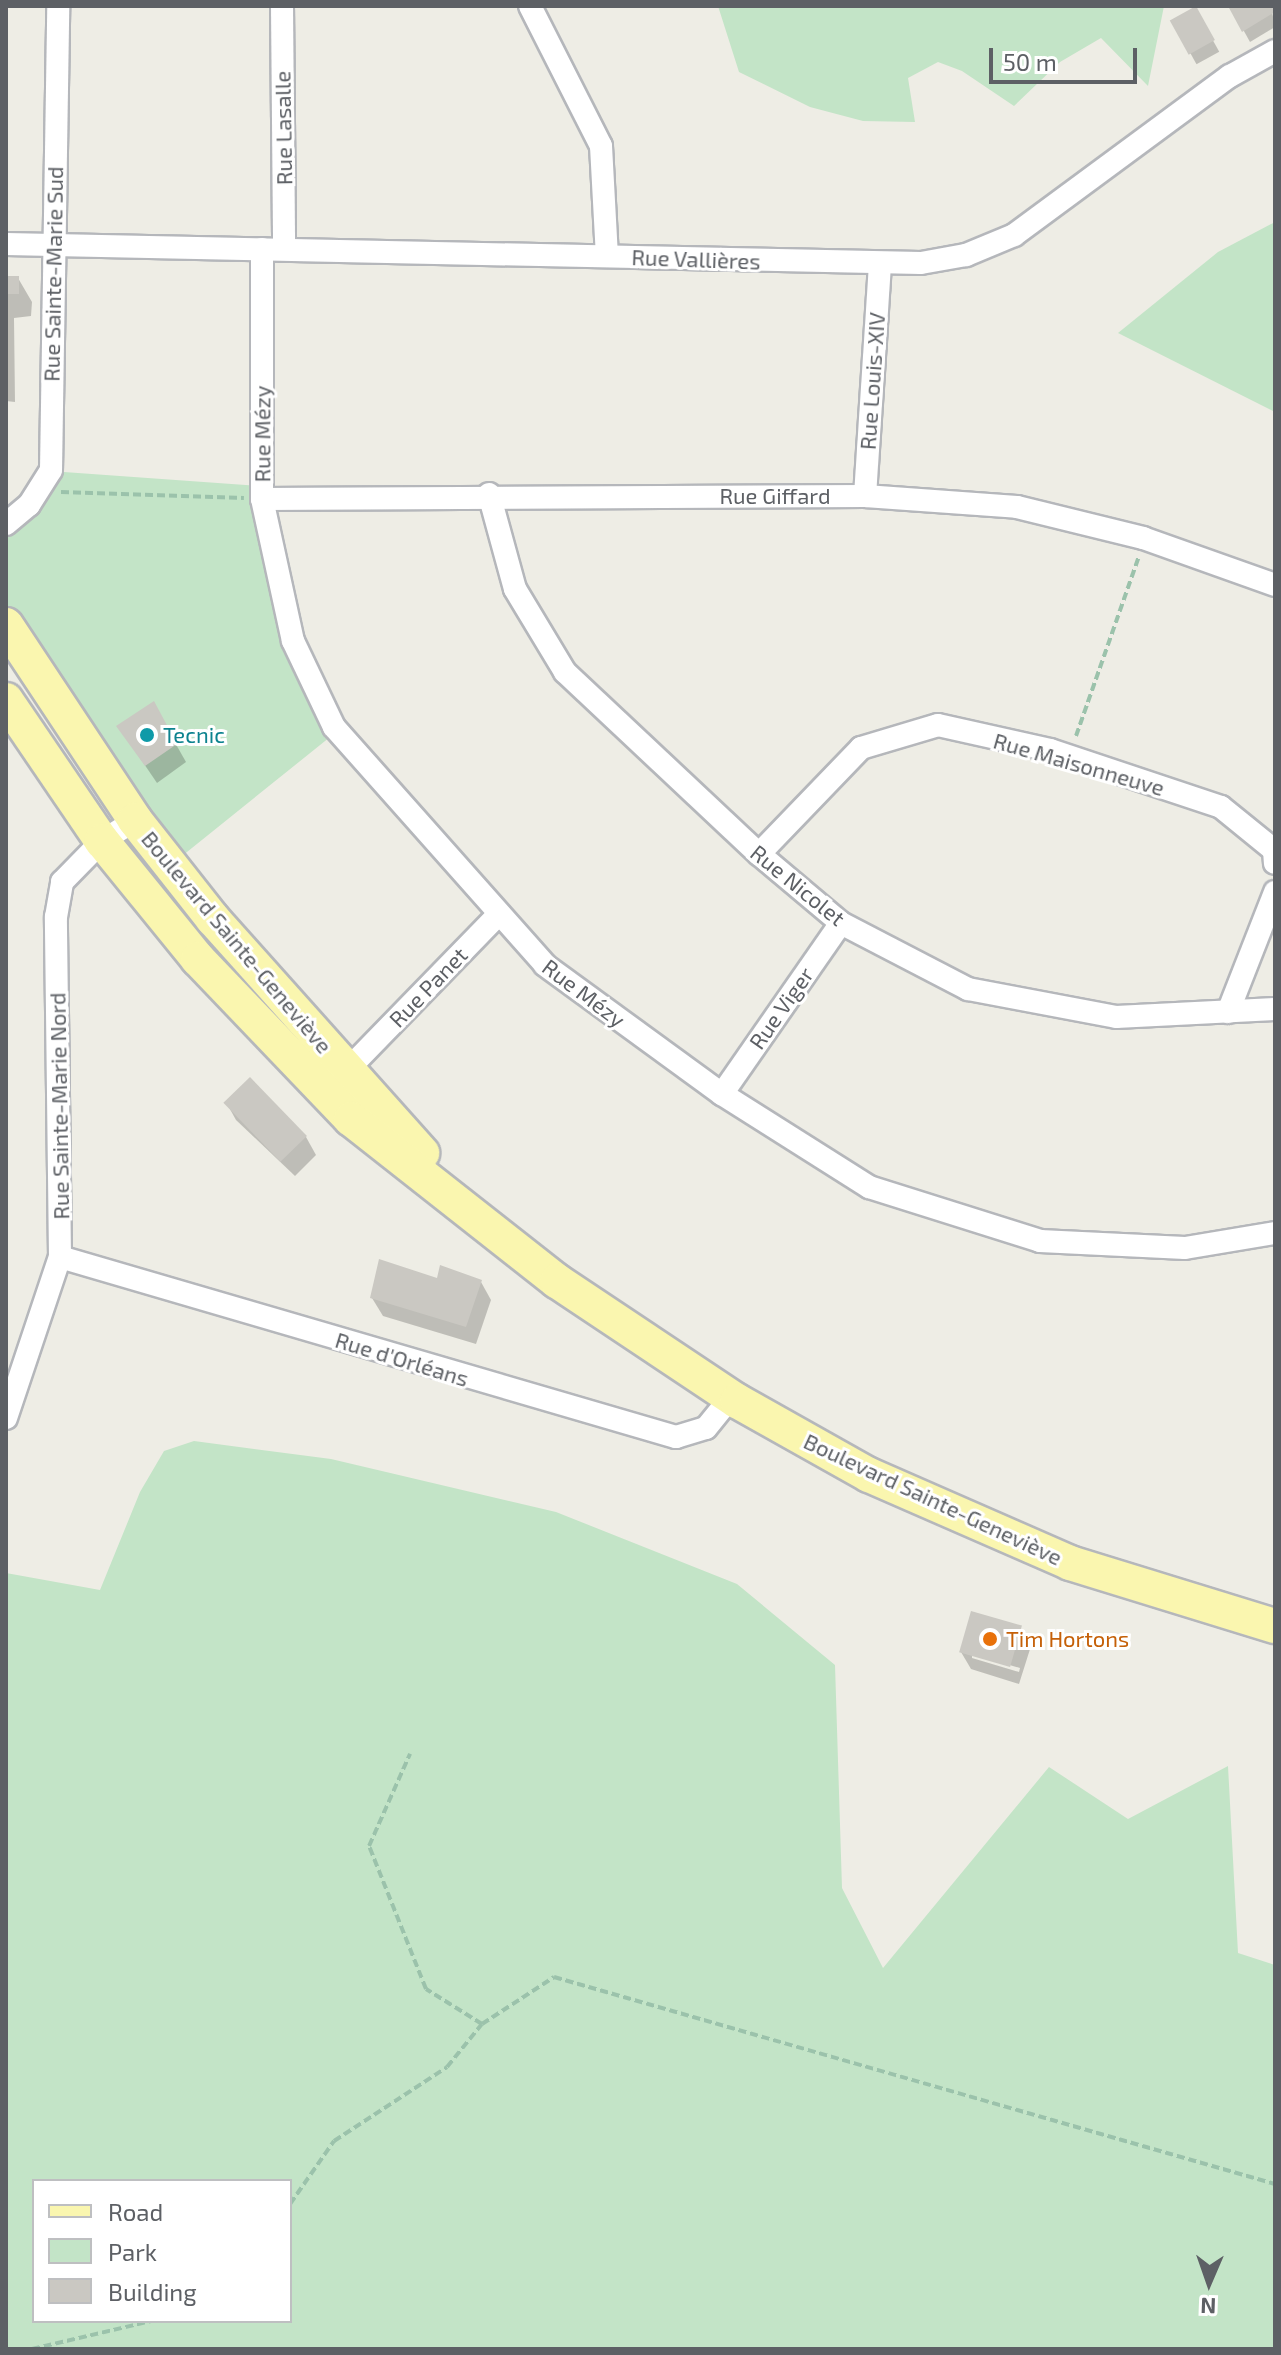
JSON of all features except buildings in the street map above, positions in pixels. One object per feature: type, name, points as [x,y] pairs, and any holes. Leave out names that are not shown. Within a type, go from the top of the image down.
[{"type":"main road","name":"Boulevard Sainte-Geneviève","points":[[6,625],[135,820],[341,1067],[499,1235]]},
{"type":"main road","name":"Boulevard Sainte-Geneviève","points":[[6,700],[102,841],[198,959],[351,1119],[499,1235],[642,1340],[731,1397],[869,1475],[1070,1563],[1275,1626]]},
{"type":"street","name":"Rue Sainte-Marie Sud","points":[[6,524],[39,491],[51,470],[58,6]]},
{"type":"street","name":"Rue Lasalle","points":[[273,249],[282,6]]},
{"type":"street","points":[[530,6],[601,146],[607,256]]},
{"type":"street","name":"Rue Vallières","points":[[6,244],[607,256],[880,265],[921,263],[993,246],[1053,209],[1230,76],[1275,51]]},
{"type":"street","name":"Rue Mézy","points":[[273,249],[262,499],[293,641],[334,727],[545,965],[722,1094],[869,1187],[1040,1241],[1185,1248],[1275,1233]]},
{"type":"street","name":"Rue Louis-XIV","points":[[865,496],[880,265]]},
{"type":"street","name":"Rue Giffard","points":[[262,499],[489,494],[865,496],[1017,507],[1143,538],[1275,585]]},
{"type":"street","name":"Rue Nicolet","points":[[489,494],[515,589],[565,672],[759,854],[841,923],[968,989],[1116,1017],[1275,1009]]},
{"type":"street","name":"Rue Maisonneuve","points":[[759,854],[861,748],[938,725],[1068,756],[1221,807],[1274,850],[1275,863]]},
{"type":"street","name":"Rue Sainte-Marie Nord","points":[[6,1418],[60,1257],[56,917],[62,882],[102,841],[135,820]]},
{"type":"street","points":[[1228,1012],[1275,892]]},
{"type":"street","name":"Rue Panet","points":[[357,1060],[498,915]]},
{"type":"street","name":"Rue Viger","points":[[722,1094],[841,923]]},
{"type":"street","name":"Rue d'Orléans","points":[[60,1257],[676,1437],[706,1428],[731,1397]]},
{"type":"path","points":[[39,491],[262,499]]},
{"type":"path","points":[[1068,756],[1143,538]]},
{"type":"path","points":[[410,1754],[369,1846],[426,1989],[482,2024]]},
{"type":"path","points":[[292,2201],[334,2141],[447,2067],[482,2024],[554,1977],[1275,2184]]},
{"type":"path","points":[[32,2349],[142,2323]]},
{"type":"green space","points":[[718,6],[1164,6],[1148,86],[1101,38],[1060,62],[1014,106],[962,71],[938,62],[908,78],[915,122],[863,121],[810,107],[739,72]]},
{"type":"green space","points":[[1275,222],[1275,412],[1118,333],[1218,252]]},
{"type":"green space","points":[[50,471],[272,487],[293,644],[335,733],[182,856],[6,605],[6,526]]},
{"type":"green space","points":[[194,1441],[331,1459],[556,1512],[737,1584],[835,1665],[842,1888],[883,1968],[1049,1767],[1128,1819],[1228,1766],[1238,1953],[1275,1965],[1275,2349],[6,2349],[6,1573],[100,1590],[140,1492],[164,1451]]},
{"type":"place","name":"Tecnic","points":[[147,735]]},
{"type":"place","name":"Tim Hortons","points":[[990,1639]]}]
